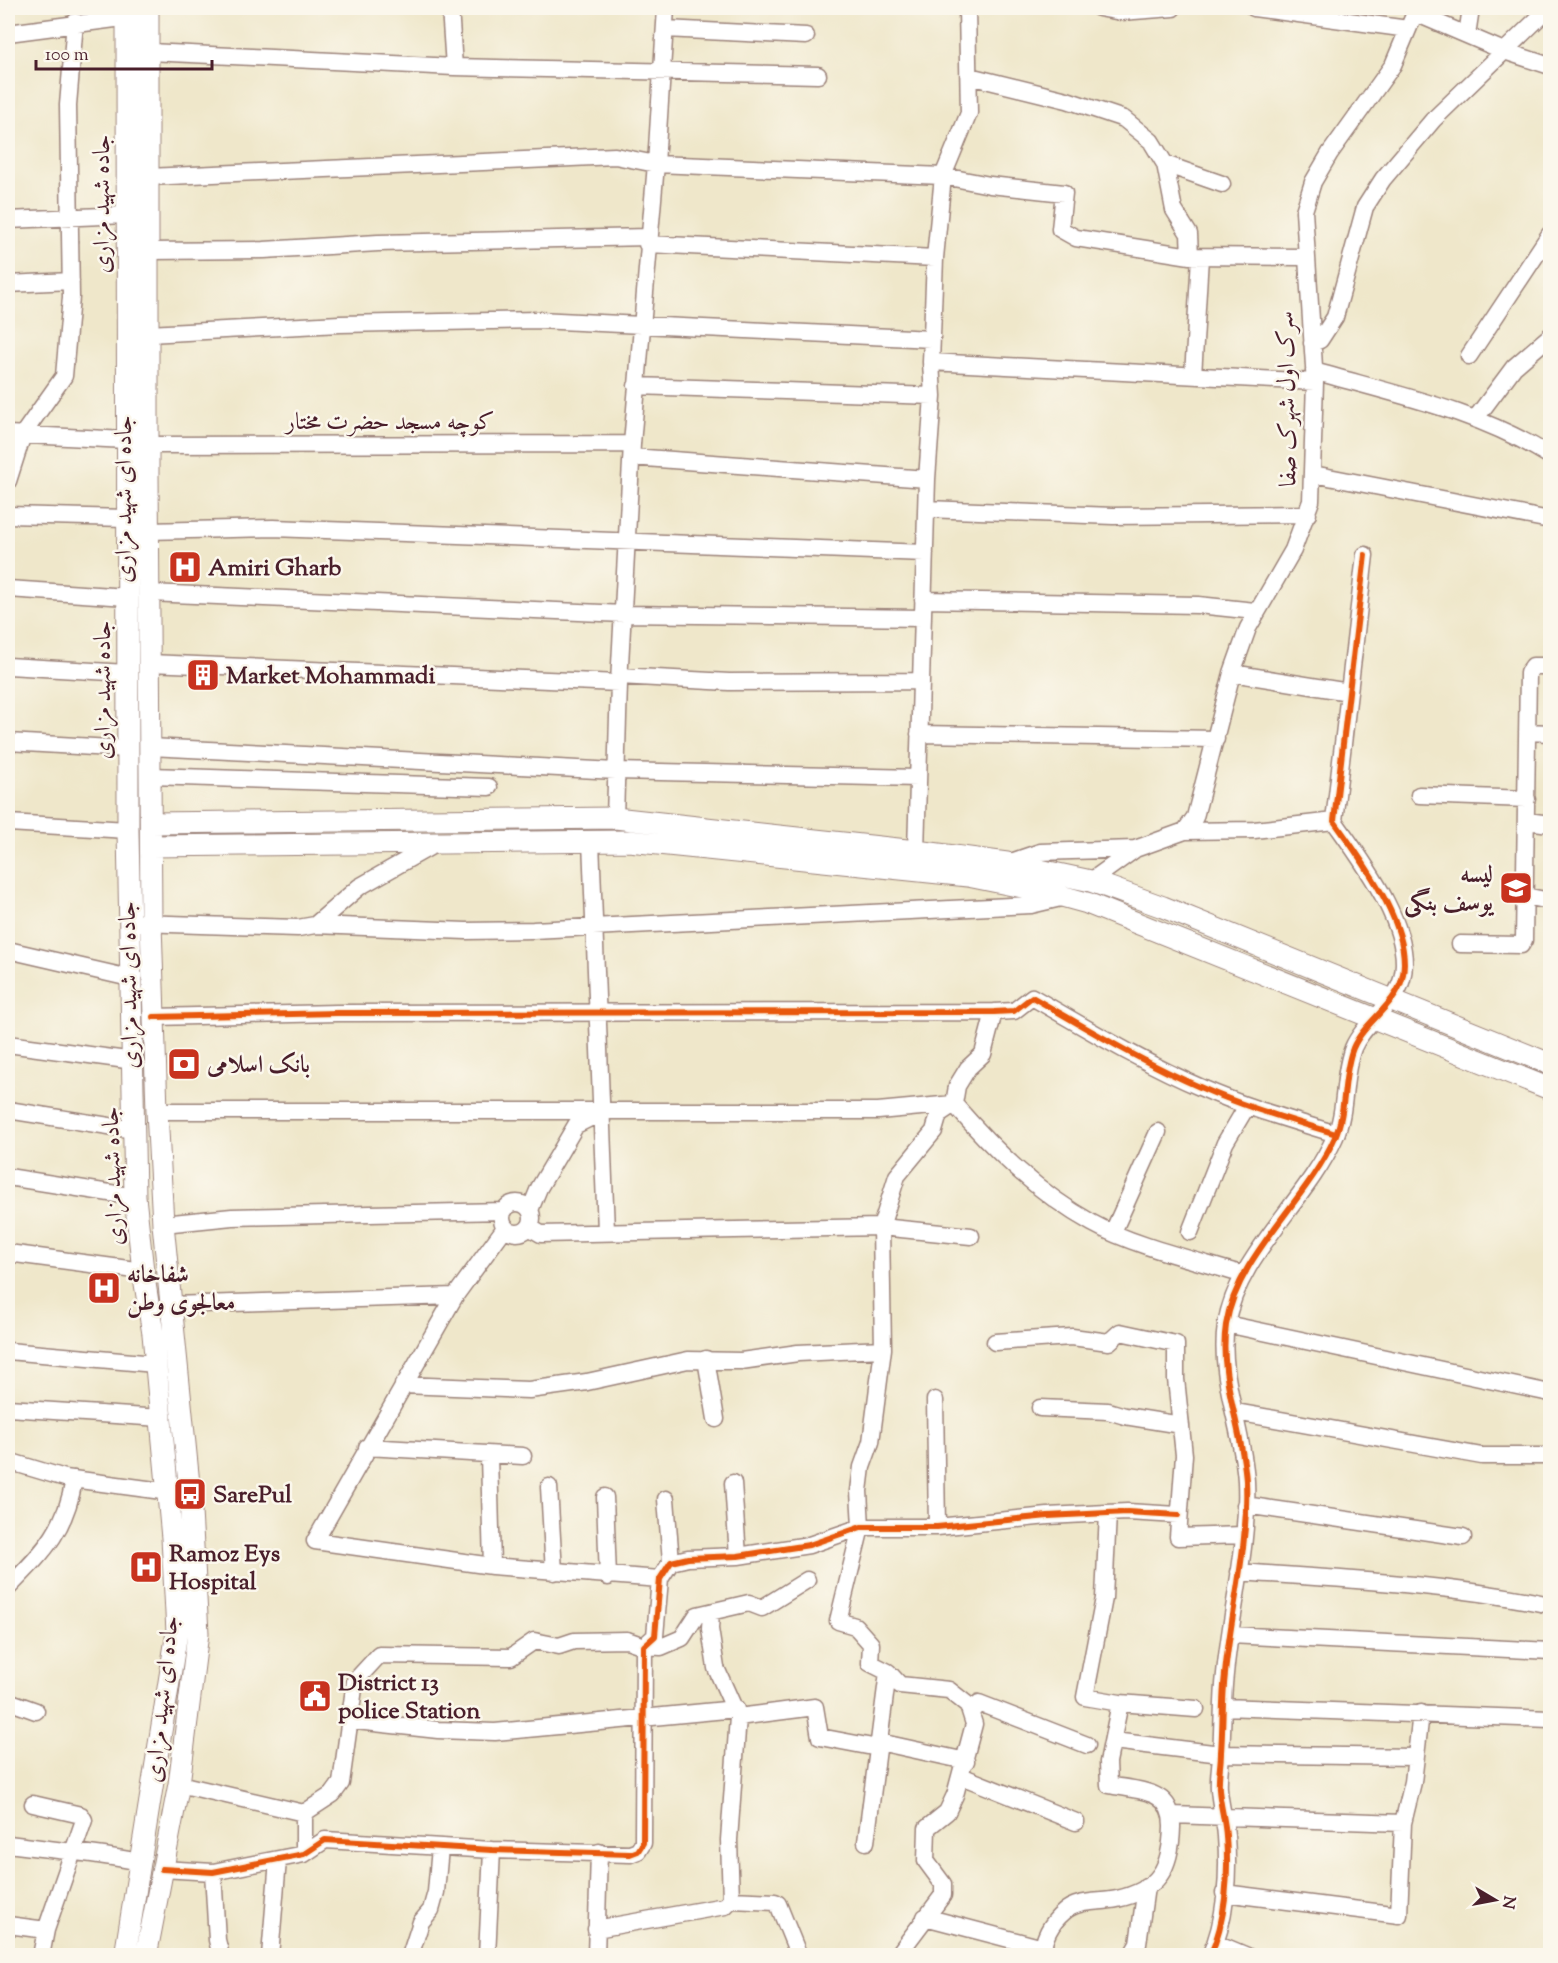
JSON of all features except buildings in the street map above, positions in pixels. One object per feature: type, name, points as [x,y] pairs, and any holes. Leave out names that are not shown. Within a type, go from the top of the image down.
[{"type":"main road","name":"جاده شهید مزاری","points":[[127,12],[126,518],[129,923],[134,1061],[135,1197],[142,1271],[148,1299]]},
{"type":"main road","name":"جاده ای شهید مزاری","points":[[146,1956],[179,1784],[198,1634],[190,1494],[163,1224],[151,923],[148,593],[148,12]]},
{"type":"main road","points":[[151,823],[615,818],[1007,863],[1091,881],[1392,998],[1551,1064]]},
{"type":"main road","points":[[151,846],[591,841],[682,845],[957,875],[1056,894],[1087,903],[1551,1089]]},
{"type":"main road","points":[[1054,872],[1056,894]]},
{"type":"main road","name":"جاده ای شهید مزاری","points":[[125,1956],[177,1632],[168,1492],[148,1299]]},
{"type":"street","points":[[450,8],[454,67]]},
{"type":"street","points":[[615,818],[626,542],[666,8]]},
{"type":"street","points":[[916,851],[927,479],[933,396],[931,362],[935,258],[942,176],[969,113],[967,8]]},
{"type":"street","points":[[1099,8],[1121,12],[1173,8]]},
{"type":"street","points":[[1254,8],[1408,29]]},
{"type":"street","points":[[1467,35],[1471,8]]},
{"type":"street","points":[[1311,343],[1320,340],[1335,317],[1365,207],[1383,179],[1433,120],[1549,8]]},
{"type":"street","points":[[1416,10],[1504,51],[1551,66]]},
{"type":"street","name":"سرک اول شهرک صفا","points":[[1185,831],[1195,818],[1232,673],[1255,611],[1293,550],[1308,514],[1313,474],[1314,376],[1304,211],[1313,182],[1330,153],[1393,65],[1416,10]]},
{"type":"street","points":[[8,33],[127,12],[148,12]]},
{"type":"street","points":[[8,481],[16,434],[64,376],[71,281],[69,105],[75,22]]},
{"type":"street","points":[[664,29],[806,36]]},
{"type":"street","points":[[149,52],[454,67],[818,75]]},
{"type":"street","points":[[969,76],[1067,100],[1124,119],[1151,141],[1166,164],[1174,210],[1189,234],[1195,256],[1193,376]]},
{"type":"street","points":[[148,177],[459,165],[615,156],[656,164],[942,176],[990,185],[1064,193],[1060,229],[1076,237],[1195,256],[1305,257]]},
{"type":"street","points":[[1166,164],[1222,184]]},
{"type":"street","points":[[8,220],[127,215]]},
{"type":"street","points":[[1469,356],[1551,234]]},
{"type":"street","points":[[148,252],[264,250],[378,243],[648,240],[935,258]]},
{"type":"street","points":[[8,284],[71,281]]},
{"type":"street","points":[[148,334],[352,324],[538,320],[932,339]]},
{"type":"street","points":[[1476,418],[1514,367],[1551,336]]},
{"type":"street","points":[[931,362],[1193,376],[1314,376],[1476,418],[1517,435],[1551,456]]},
{"type":"street","points":[[636,386],[933,396]]},
{"type":"street","points":[[16,434],[126,440]]},
{"type":"street","name":"کوچه مسجد حضرت مختار","points":[[148,446],[632,451],[927,479]]},
{"type":"street","points":[[1313,474],[1551,520]]},
{"type":"street","points":[[926,509],[1113,516],[1308,514]]},
{"type":"street","points":[[8,515],[126,518]]},
{"type":"street","points":[[148,531],[273,528],[619,539],[626,542],[925,553]]},
{"type":"street","points":[[1247,1956],[1213,1949],[1227,1874],[1223,1815],[1218,1785],[1230,1635],[1244,1535],[1246,1480],[1236,1412],[1224,1360],[1226,1324],[1244,1275],[1324,1157],[1336,1134],[1353,1049],[1373,1017],[1392,998],[1402,980],[1404,956],[1393,918],[1366,868],[1334,821],[1365,555]]},
{"type":"street","points":[[8,589],[127,597]]},
{"type":"street","points":[[148,593],[624,614],[923,618]]},
{"type":"street","points":[[923,600],[1197,605],[1255,611]]},
{"type":"street","points":[[149,663],[729,682],[921,681]]},
{"type":"street","points":[[8,666],[127,673]]},
{"type":"street","points":[[1460,944],[1521,945],[1524,940],[1528,673],[1533,666],[1551,666]]},
{"type":"street","points":[[1232,673],[1349,692]]},
{"type":"street","points":[[1527,732],[1551,734]]},
{"type":"street","points":[[919,734],[1216,740]]},
{"type":"street","points":[[8,742],[128,749]]},
{"type":"street","points":[[150,747],[616,771],[918,778]]},
{"type":"street","points":[[151,776],[489,787]]},
{"type":"street","points":[[1419,795],[1527,799]]},
{"type":"street","points":[[1091,881],[1135,849],[1185,831],[1254,830],[1334,821]]},
{"type":"street","points":[[1527,821],[1551,824]]},
{"type":"street","points":[[8,823],[128,830]]},
{"type":"street","points":[[315,925],[359,887],[441,841]]},
{"type":"street","points":[[591,841],[606,1231]]},
{"type":"street","points":[[1007,863],[1040,852],[1135,849]]},
{"type":"street","points":[[129,923],[298,928],[315,925],[466,931],[594,927],[1031,905],[1056,894]]},
{"type":"street","points":[[1525,896],[1551,901]]},
{"type":"street","points":[[8,950],[130,978]]},
{"type":"street","points":[[154,1017],[338,1013],[994,1012],[1014,1011],[1032,997],[1144,1061],[1247,1106],[1336,1134]]},
{"type":"street","points":[[897,1956],[943,1895],[943,1884],[926,1861],[927,1828],[947,1812],[963,1768],[974,1724],[972,1712],[948,1690],[900,1685],[888,1672],[870,1663],[871,1644],[855,1626],[838,1621],[861,1527],[859,1491],[862,1467],[871,1442],[883,1349],[881,1227],[897,1176],[934,1131],[939,1114],[954,1104],[957,1086],[968,1068],[982,1054],[994,1012]]},
{"type":"street","points":[[8,1044],[134,1061]]},
{"type":"street","points":[[157,1111],[878,1111],[954,1104]]},
{"type":"street","points":[[954,1104],[993,1149],[1057,1202],[1113,1232],[1244,1275]]},
{"type":"street","points":[[1190,1232],[1225,1143],[1247,1106]]},
{"type":"street","points":[[8,1110],[134,1130]]},
{"type":"street","points":[[504,1229],[521,1232],[530,1219],[539,1188],[576,1125],[601,1112]]},
{"type":"street","points":[[1113,1232],[1158,1132]]},
{"type":"street","points":[[8,1177],[135,1197]]},
{"type":"street","points":[[163,1224],[244,1216],[504,1211],[516,1203],[525,1206],[530,1219],[542,1234],[881,1227],[971,1236]]},
{"type":"street","points":[[504,1211],[504,1229],[454,1296],[315,1541],[492,1566],[660,1580]]},
{"type":"street","points":[[8,1253],[142,1271]]},
{"type":"street","points":[[172,1305],[454,1296]]},
{"type":"street","points":[[1226,1324],[1551,1393]]},
{"type":"street","points":[[996,1342],[1072,1337],[1109,1342],[1121,1332],[1176,1344],[1184,1455],[1178,1537],[1244,1535]]},
{"type":"street","points":[[403,1385],[529,1390],[587,1382],[688,1360],[741,1361],[798,1353],[883,1349]]},
{"type":"street","points":[[8,1351],[155,1364]]},
{"type":"street","points":[[706,1359],[716,1419]]},
{"type":"street","points":[[935,1400],[937,1527]]},
{"type":"street","points":[[8,1408],[161,1418]]},
{"type":"street","points":[[1040,1408],[1108,1411],[1181,1425]]},
{"type":"street","points":[[1236,1412],[1482,1456],[1551,1456]]},
{"type":"street","points":[[367,1447],[489,1456],[523,1456]]},
{"type":"street","points":[[489,1456],[492,1566]]},
{"type":"street","points":[[8,1461],[74,1479],[190,1494]]},
{"type":"street","points":[[8,1588],[59,1531],[70,1506],[74,1479]]},
{"type":"street","points":[[733,1483],[738,1556]]},
{"type":"street","points":[[549,1487],[554,1572]]},
{"type":"street","points":[[605,1497],[608,1577]]},
{"type":"street","points":[[162,1869],[213,1872],[304,1854],[325,1840],[492,1850],[630,1854],[638,1851],[642,1843],[644,1646],[655,1636],[660,1580],[671,1562],[666,1499]]},
{"type":"street","points":[[1245,1505],[1463,1537]]},
{"type":"street","points":[[671,1562],[688,1558],[738,1556],[808,1545],[861,1527],[937,1527],[1108,1513],[1178,1515]]},
{"type":"street","points":[[1108,1513],[1104,1598],[1085,1697],[1120,1703],[1196,1709]]},
{"type":"street","points":[[1239,1572],[1363,1580],[1509,1596],[1551,1605]]},
{"type":"street","points":[[179,1784],[304,1813],[333,1794],[341,1783],[347,1720],[355,1682],[379,1655],[511,1656],[534,1641],[559,1646],[574,1641],[627,1640],[644,1646],[661,1647],[682,1638],[697,1615],[749,1603],[762,1608],[807,1580]]},
{"type":"street","points":[[596,1929],[725,1906],[731,1900],[729,1840],[737,1713],[716,1668],[710,1629],[711,1613]]},
{"type":"street","points":[[1230,1635],[1551,1651]]},
{"type":"street","points":[[866,1842],[888,1672]]},
{"type":"street","points":[[8,1701],[36,1711]]},
{"type":"street","points":[[972,1712],[979,1703],[1087,1745]]},
{"type":"street","points":[[925,1917],[1042,1952],[1049,1929],[1066,1910],[1089,1902],[1118,1899],[1153,1884],[1164,1873],[1172,1846],[1172,1815],[1168,1804],[1155,1795],[1109,1785],[1108,1762],[1120,1703]]},
{"type":"street","points":[[347,1720],[438,1730],[495,1732],[815,1707],[820,1737],[915,1747],[1076,1821]]},
{"type":"street","points":[[1223,1707],[1551,1719]]},
{"type":"street","points":[[1224,1893],[1399,1915],[1403,1823],[1413,1782],[1414,1757],[1421,1713]]},
{"type":"street","points":[[1113,1741],[1221,1754],[1414,1757]]},
{"type":"street","points":[[33,1804],[84,1817],[74,1854],[46,1930],[41,1956]]},
{"type":"street","points":[[304,1813],[304,1854]]},
{"type":"street","points":[[1172,1815],[1403,1823]]},
{"type":"street","points":[[8,1844],[74,1854],[102,1854],[140,1862]]},
{"type":"street","points":[[410,1956],[421,1922],[431,1910],[436,1892],[440,1848]]},
{"type":"street","points":[[487,1956],[492,1850]]},
{"type":"street","points":[[596,1956],[599,1852]]},
{"type":"street","points":[[270,1956],[278,1860]]},
{"type":"street","points":[[213,1872],[217,1940],[221,1956]]},
{"type":"street","points":[[1131,1956],[1138,1944],[1146,1887]]},
{"type":"street","points":[[731,1900],[777,1903],[799,1956]]},
{"type":"street","points":[[8,1925],[46,1930]]},
{"type":"cycle path","points":[[1210,1956],[1220,1928],[1225,1898],[1226,1836],[1219,1784],[1223,1694],[1245,1529],[1246,1505],[1244,1462],[1225,1364],[1226,1325],[1233,1299],[1244,1275],[1308,1184],[1335,1137],[1339,1127],[1347,1070],[1353,1048],[1364,1030],[1393,998],[1402,979],[1404,960],[1401,939],[1393,917],[1371,875],[1334,821],[1365,555]]},
{"type":"cycle path","points":[[154,1017],[337,1013],[994,1012],[1014,1011],[1032,997],[1180,1078],[1251,1107],[1336,1134]]},
{"type":"cycle path","points":[[162,1869],[213,1872],[304,1854],[325,1840],[492,1850],[630,1854],[638,1851],[643,1843],[644,1646],[655,1636],[660,1579],[671,1562],[688,1558],[738,1556],[809,1545],[861,1527],[937,1527],[1048,1516],[1127,1512],[1178,1515]]},
{"type":"place","name":"Amiri Gharb","points":[[185,567]]},
{"type":"place","name":"Market Mohammadi","points":[[203,675]]},
{"type":"place","name":"لیسه یوسف بنگی","points":[[1516,888]]},
{"type":"place","name":"بانک اسلامی","points":[[184,1064]]},
{"type":"place","name":"شفاخانه معالجوی وطن","points":[[104,1288]]},
{"type":"place","name":"SarePul","points":[[190,1494]]},
{"type":"place","name":"Ramoz Eys Hospital","points":[[146,1567]]},
{"type":"place","name":"District 13 police Station","points":[[315,1696]]}]
